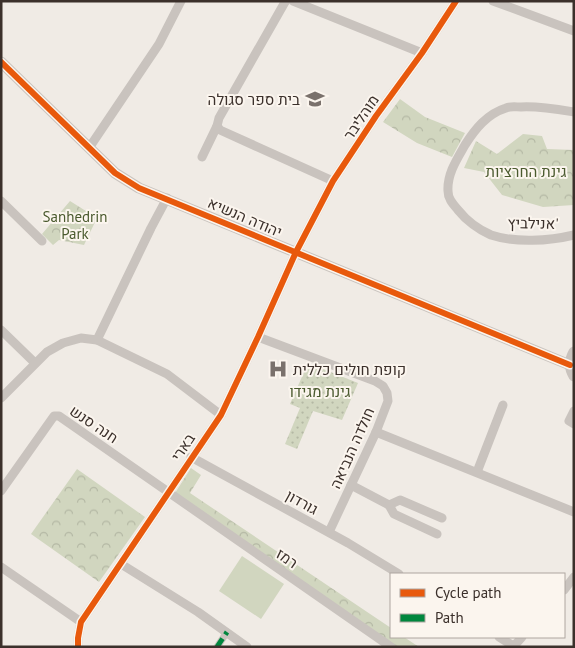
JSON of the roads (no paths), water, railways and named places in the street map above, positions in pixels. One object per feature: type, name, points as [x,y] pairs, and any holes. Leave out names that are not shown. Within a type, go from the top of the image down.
[{"type":"street","points":[[89,148],[159,44],[181,1]]},
{"type":"street","points":[[202,157],[220,118],[286,1]]},
{"type":"street","points":[[293,1],[422,53]]},
{"type":"street","name":"מוהליבר","points":[[296,252],[333,181],[376,116],[422,53],[449,6],[456,1]]},
{"type":"street","points":[[494,1],[574,31]]},
{"type":"street","name":"יהודה הנשיא","points":[[1,62],[115,173],[139,188],[570,365]]},
{"type":"street","name":"אנילביץ'","points":[[574,112],[536,106],[507,107],[491,115],[476,128],[459,155],[449,178],[448,189],[449,199],[462,215],[475,226],[491,234],[512,239],[538,240],[559,239],[574,235]]},
{"type":"street","points":[[217,126],[220,130],[333,181]]},
{"type":"street","points":[[97,340],[167,198]]},
{"type":"street","points":[[1,201],[42,241]]},
{"type":"street","name":"בארי","points":[[78,647],[81,622],[220,415],[296,252]]},
{"type":"street","points":[[1,330],[36,363]]},
{"type":"street","name":"חולדה הנביאה","points":[[258,337],[375,381],[383,386],[387,393],[388,400],[376,432],[329,532]]},
{"type":"street","points":[[1,398],[47,352],[63,343],[81,338],[97,340],[167,374],[220,415]]},
{"type":"street","points":[[574,352],[570,365],[574,376]]},
{"type":"street","points":[[477,472],[503,406]]},
{"type":"street","points":[[574,411],[569,421],[574,424]]},
{"type":"street","name":"חנה סנש","points":[[1,491],[54,416],[59,416],[168,492]]},
{"type":"street","points":[[376,432],[574,512]]},
{"type":"street","name":"גורדון","points":[[191,457],[329,532],[396,573]]},
{"type":"street","points":[[351,485],[389,505],[394,514],[437,534]]},
{"type":"street","name":"רמז","points":[[168,492],[391,647]]},
{"type":"street","points":[[389,505],[400,500],[442,518]]},
{"type":"street","points":[[121,564],[198,612],[248,647]]},
{"type":"street","points":[[1,567],[81,622]]},
{"type":"street","points":[[565,589],[574,577]]},
{"type":"street","points":[[217,647],[227,632]]},
{"type":"street","points":[[501,638],[514,646]]},
{"type":"place","name":"בית ספר סגולה","points":[[315,99]]},
{"type":"place","name":"קופת חולים כללית","points":[[278,369]]},
{"type":"park label","name":"גינת החרציות","points":[[526,171]]},
{"type":"park label","name":"Sanhedrin Park","points":[[75,224]]},
{"type":"park label","name":"גינת מגידו","points":[[320,391]]}]
